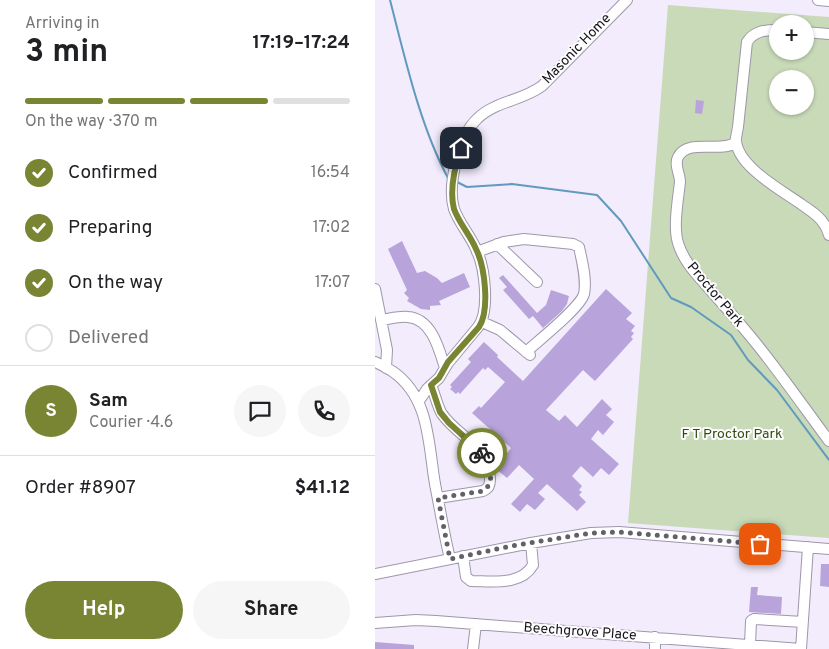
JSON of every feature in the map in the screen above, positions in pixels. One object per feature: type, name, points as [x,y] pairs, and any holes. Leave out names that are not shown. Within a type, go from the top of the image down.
[{"type":"street","name":"Masonic Home","points":[[482,322],[485,310],[484,284],[477,252],[457,217],[452,198],[457,159],[464,137],[471,125],[486,111],[534,92],[542,86],[627,0]]},
{"type":"street","points":[[818,0],[829,1]]},
{"type":"street","points":[[769,30],[763,30],[755,34],[747,42],[736,140],[739,154],[745,162],[777,188],[815,214],[824,223],[829,234]]},
{"type":"street","points":[[814,33],[829,34]]},
{"type":"street","name":"Proctor Park","points":[[736,140],[735,143],[726,147],[708,146],[689,149],[678,156],[676,164],[680,179],[677,241],[691,269],[759,346],[829,441]]},
{"type":"street","points":[[419,401],[482,322],[500,330],[529,354],[584,296],[585,285],[579,247],[573,244],[524,239],[504,242],[477,252]]},
{"type":"street","points":[[497,244],[537,282]]},
{"type":"street","points":[[375,289],[387,350],[386,368]]},
{"type":"street","points":[[381,320],[408,316],[417,319],[431,332],[445,368]]},
{"type":"street","points":[[375,362],[407,384],[419,401],[427,423],[438,498],[450,559]]},
{"type":"street","points":[[431,385],[440,412],[449,423],[476,446],[487,459],[490,469],[490,484],[487,489],[438,498]]},
{"type":"street","points":[[375,574],[591,533],[619,532],[829,549]]},
{"type":"street","points":[[463,556],[466,577],[471,581],[509,580],[524,576],[533,565],[531,543]]},
{"type":"street","points":[[801,649],[808,547]]},
{"type":"street","points":[[750,645],[751,621],[754,619],[803,622]]},
{"type":"street","name":"Beechgrove Place","points":[[375,623],[416,620],[655,637],[697,645],[750,645],[801,649]]},
{"type":"street","points":[[473,649],[476,624]]},
{"type":"street","points":[[655,637],[655,649]]},
{"type":"green space","name":"F T Proctor Park","points":[[668,5],[802,15],[769,15],[769,60],[814,60],[814,16],[829,17],[829,538],[628,523]]},
{"type":"building","points":[[696,100],[704,101],[702,114],[695,113]]},
{"type":"building","points":[[402,241],[417,273],[425,271],[442,283],[464,273],[470,287],[439,301],[441,305],[430,306],[430,310],[421,309],[407,301],[409,298],[404,293],[407,290],[388,249]]},
{"type":"building","points":[[503,275],[537,313],[546,305],[551,290],[569,296],[567,304],[543,328],[533,316],[529,319],[503,290],[507,287],[499,278]]},
{"type":"building","points":[[606,289],[632,313],[626,319],[635,326],[631,331],[634,333],[631,337],[633,339],[595,381],[583,370],[546,410],[559,421],[565,415],[577,427],[602,399],[612,409],[606,415],[614,422],[603,435],[598,430],[591,439],[619,464],[609,475],[601,468],[593,477],[581,466],[572,476],[582,486],[579,490],[582,492],[579,495],[586,502],[577,511],[547,484],[538,493],[545,499],[535,510],[527,504],[520,512],[511,504],[534,479],[519,465],[507,478],[495,468],[511,448],[472,413],[479,406],[481,408],[505,382],[488,367],[485,370],[483,368],[460,394],[458,392],[456,394],[450,389],[452,387],[450,385],[471,362],[468,359],[484,342],[523,381]]},
{"type":"building","points":[[821,564],[829,564],[829,587],[820,586]]},
{"type":"building","points":[[751,587],[758,587],[757,595],[782,597],[781,614],[749,612]]},
{"type":"building","points":[[375,642],[414,645],[414,649],[375,649]]},
{"type":"waterway","points":[[390,0],[421,114],[448,178]]},
{"type":"waterway","points":[[457,182],[467,187],[512,184],[597,195],[621,221],[671,298],[691,307],[731,335],[748,360],[777,390],[829,460]]},
{"type":"way so far","points":[[482,453],[487,459],[490,469],[490,484],[487,489],[438,498],[450,559],[511,546],[591,533],[619,532],[760,544]]},
{"type":"route","points":[[461,148],[457,159],[452,198],[457,217],[479,255],[484,284],[485,310],[479,327],[448,362],[439,378],[431,385],[440,412],[449,423],[482,453]]}]
